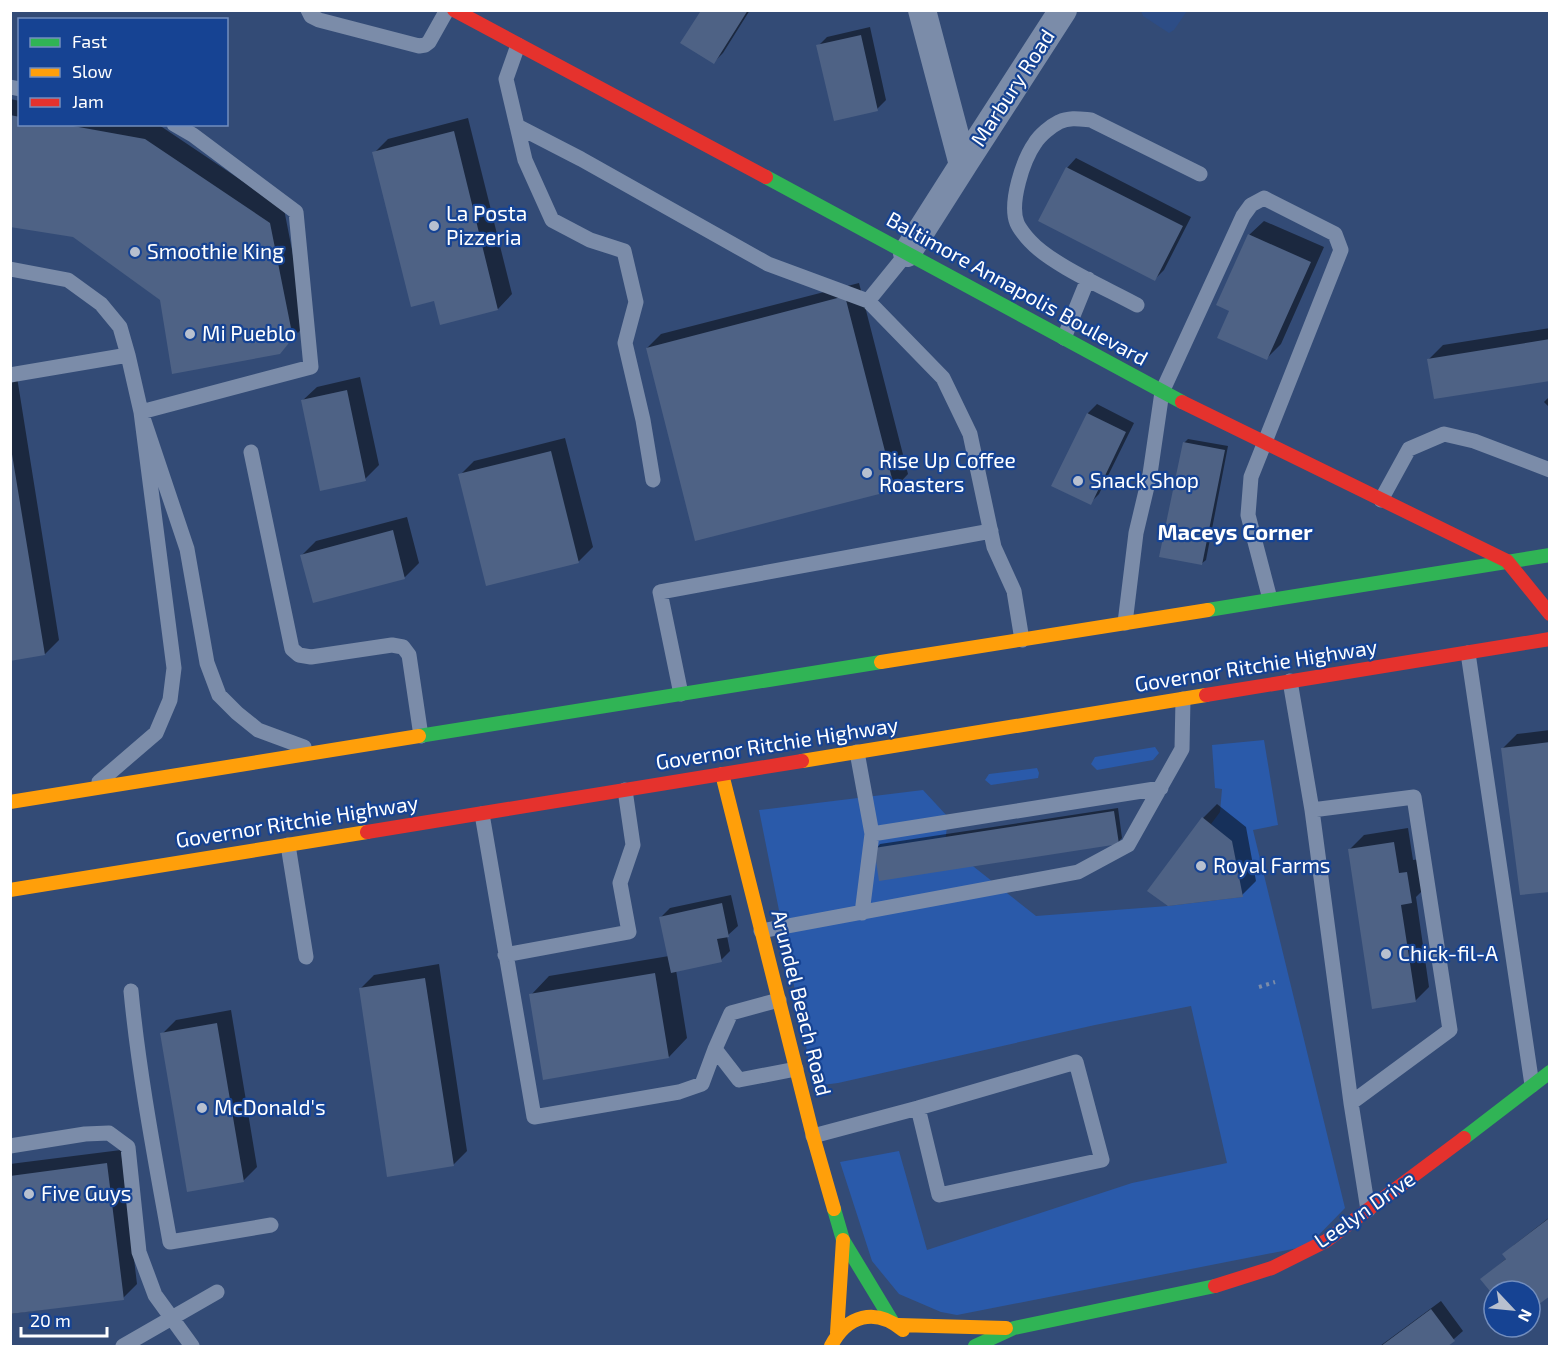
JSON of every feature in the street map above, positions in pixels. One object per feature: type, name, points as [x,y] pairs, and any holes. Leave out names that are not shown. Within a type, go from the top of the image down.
[{"type":"main road","name":"Baltimore Annapolis Boulevard","points":[[454,10],[1162,392],[1507,561],[1550,614]]},
{"type":"main road","points":[[10,802],[1550,555]]},
{"type":"main road","name":"Governor Ritchie Highway","points":[[10,890],[1550,639]]},
{"type":"main road","name":"Arundel Beach Road","points":[[722,774],[813,1136],[843,1240],[895,1323],[910,1341]]},
{"type":"main road","name":"Leelyn Drive","points":[[975,1347],[1014,1328],[1215,1286],[1272,1268],[1326,1241],[1550,1072]]},
{"type":"main road","name":"Arundel Beach Road","points":[[830,1341],[843,1240]]},
{"type":"main road","name":"Leelyn Drive","points":[[830,1341],[846,1324],[857,1318],[880,1317],[895,1323],[1014,1328]]},
{"type":"street","points":[[922,10],[963,165]]},
{"type":"street","name":"Marbury Road","points":[[907,253],[1064,10]]},
{"type":"lane","points":[[308,10],[311,16],[319,20],[419,46],[429,42],[447,10]]},
{"type":"lane","points":[[518,45],[506,79],[525,160],[552,220],[590,240],[624,251],[636,302],[626,343],[653,480]]},
{"type":"lane","points":[[1137,305],[1045,254],[1030,241],[1017,223],[1014,205],[1016,190],[1035,143],[1059,122],[1075,118],[1091,120],[1200,174]]},
{"type":"lane","points":[[141,412],[311,367],[296,212],[193,135],[177,126]]},
{"type":"lane","points":[[517,126],[581,159],[768,264],[868,301],[943,378],[970,434],[994,547],[1014,591],[1022,640]]},
{"type":"lane","points":[[1125,623],[1136,533],[1150,474],[1162,392],[1243,216],[1251,205],[1264,198],[1335,234],[1341,250],[1251,477],[1248,515],[1270,599]]},
{"type":"lane","points":[[868,301],[907,253]]},
{"type":"lane","points":[[10,269],[68,280],[101,304],[120,327],[141,412],[174,668],[170,700],[156,733],[90,789]]},
{"type":"lane","points":[[1064,338],[1089,279]]},
{"type":"lane","points":[[10,375],[128,355]]},
{"type":"lane","points":[[141,412],[187,549],[207,663],[219,694],[258,730],[318,753]]},
{"type":"lane","points":[[1381,500],[1409,449],[1444,434],[1474,441],[1550,470]]},
{"type":"lane","points":[[251,452],[292,649],[299,655],[310,657],[392,645],[403,647],[410,655],[421,736]]},
{"type":"lane","points":[[681,694],[660,592],[991,531]]},
{"type":"lane","points":[[1468,653],[1532,1085]]},
{"type":"lane","points":[[1290,681],[1312,810],[1351,1104],[1368,1210]]},
{"type":"lane","points":[[761,931],[1078,872],[1128,845],[1182,749],[1183,699]]},
{"type":"lane","points":[[857,752],[872,834],[862,914]]},
{"type":"lane","points":[[872,834],[1161,788]]},
{"type":"lane","points":[[505,955],[630,932],[620,883],[633,845],[625,790]]},
{"type":"lane","points":[[1312,810],[1414,797],[1450,1030],[1351,1104]]},
{"type":"lane","points":[[482,814],[534,1117],[679,1092],[702,1084],[731,1013],[779,1000]]},
{"type":"lane","points":[[288,845],[306,957]]},
{"type":"lane","points":[[131,991],[136,1046],[170,1242],[271,1225]]},
{"type":"lane","points":[[715,1049],[739,1080],[796,1069]]},
{"type":"lane","points":[[813,1136],[1076,1062],[1102,1160],[939,1195],[918,1108]]},
{"type":"lane","points":[[10,1146],[85,1134],[109,1133],[128,1147],[139,1252],[155,1295],[192,1347]]},
{"type":"lane","points":[[123,1347],[217,1292]]},
{"type":"path","points":[[1259,987],[1275,982]]},
{"type":"shaded area","points":[[1141,10],[1187,11],[1174,30],[1169,33],[1143,16]]},
{"type":"shaded area","points":[[1264,740],[1278,825],[1253,830],[1345,1208],[1308,1246],[957,1315],[941,1312],[899,1294],[872,1261],[840,1162],[899,1151],[927,1250],[1132,1183],[1227,1163],[1191,1006],[1095,1025],[838,1083],[814,1086],[759,810],[923,790],[948,817],[945,844],[1036,916],[1168,906],[1242,897],[1232,842],[1211,824],[1220,812],[1222,789],[1215,788],[1212,745]]},
{"type":"shaded area","points":[[1155,747],[1159,753],[1153,760],[1097,770],[1091,764],[1095,757]]},
{"type":"shaded area","points":[[1037,768],[1038,778],[991,785],[985,780],[989,774]]},
{"type":"building","points":[[697,10],[748,10],[714,64],[680,43],[700,12]]},
{"type":"building","points":[[861,35],[878,111],[834,121],[816,45]]},
{"type":"building","points":[[10,115],[18,117],[18,126],[73,126],[145,139],[270,223],[293,338],[280,354],[172,374],[160,300],[73,237],[10,227]]},
{"type":"building","name":"La Posta Pizzeria","points":[[454,131],[498,310],[440,325],[434,301],[411,307],[372,152]]},
{"type":"building","points":[[1066,167],[1183,226],[1155,281],[1038,221]]},
{"type":"building","points":[[1248,234],[1311,262],[1267,360],[1217,338],[1229,311],[1216,305]]},
{"type":"building","points":[[845,296],[895,490],[695,541],[646,348]]},
{"type":"building","points":[[1550,339],[1550,381],[1434,399],[1427,359]]},
{"type":"building","points":[[347,390],[366,481],[320,491],[301,400]]},
{"type":"building","points":[[1087,413],[1126,432],[1091,505],[1051,486]]},
{"type":"building","points":[[10,442],[45,655],[10,661]]},
{"type":"building","points":[[1183,442],[1225,450],[1202,565],[1159,557]]},
{"type":"building","points":[[551,451],[579,563],[486,586],[458,474]]},
{"type":"building","points":[[393,530],[405,579],[313,603],[300,555]]},
{"type":"building","points":[[1550,742],[1550,892],[1520,895],[1501,748]]},
{"type":"building","points":[[1114,811],[1119,844],[879,881],[874,848]]},
{"type":"building","name":"Royal Farms","points":[[1202,817],[1232,841],[1243,897],[1168,906],[1147,891]]},
{"type":"building","name":"Chick-fil-A","points":[[1394,842],[1399,873],[1407,872],[1412,903],[1401,905],[1416,1002],[1372,1009],[1348,849]]},
{"type":"building","points":[[722,903],[729,937],[717,939],[722,962],[671,973],[659,917]]},
{"type":"building","points":[[655,973],[669,1058],[543,1080],[529,994]]},
{"type":"building","points":[[425,978],[454,1166],[387,1177],[359,988]]},
{"type":"building","name":"McDonald's","points":[[217,1023],[244,1182],[187,1192],[160,1033]]},
{"type":"building","points":[[107,1163],[124,1300],[10,1314],[10,1176]]},
{"type":"building","points":[[1548,1219],[1550,1221],[1550,1296],[1542,1302],[1542,1279],[1482,1279],[1482,1281],[1480,1279],[1506,1259],[1502,1254]]},
{"type":"building","points":[[1431,1309],[1455,1341],[1448,1346],[1381,1346]]},
{"type":"traffic: fast","points":[[766,177],[1182,402]]},
{"type":"traffic: fast","points":[[1208,610],[1550,555]]},
{"type":"traffic: fast","points":[[419,736],[881,662]]},
{"type":"traffic: fast","points":[[1464,1138],[1550,1072]]},
{"type":"traffic: fast","points":[[834,1209],[843,1240],[892,1321]]},
{"type":"traffic: fast","points":[[975,1346],[1014,1328],[1215,1286]]},
{"type":"traffic: slow","points":[[881,662],[1208,610]]},
{"type":"traffic: slow","points":[[802,761],[1206,695]]},
{"type":"traffic: slow","points":[[10,802],[419,736]]},
{"type":"traffic: slow","points":[[722,774],[813,1136],[834,1209]]},
{"type":"traffic: slow","points":[[10,890],[367,832]]},
{"type":"traffic: slow","points":[[837,1333],[843,1240]]},
{"type":"traffic: slow","points":[[831,1346],[845,1327],[862,1318],[882,1318],[903,1330]]},
{"type":"traffic: slow","points":[[898,1325],[1006,1328]]},
{"type":"traffic: jam","points":[[454,10],[766,177]]},
{"type":"traffic: jam","points":[[1182,402],[1507,561],[1550,614]]},
{"type":"traffic: jam","points":[[1206,695],[1550,639]]},
{"type":"traffic: jam","points":[[367,832],[802,761]]},
{"type":"traffic: jam","points":[[1215,1286],[1272,1268],[1326,1241],[1464,1138]]},
{"type":"place","name":"La Posta Pizzeria","points":[[434,226]]},
{"type":"place","name":"Smoothie King","points":[[135,252]]},
{"type":"place","name":"Mi Pueblo","points":[[190,334]]},
{"type":"place","name":"Rise Up Coffee Roasters","points":[[867,473]]},
{"type":"place","name":"Snack Shop","points":[[1078,481]]},
{"type":"place","name":"Royal Farms","points":[[1201,866]]},
{"type":"place","name":"Chick-fil-A","points":[[1386,954]]},
{"type":"place","name":"McDonald's","points":[[202,1108]]},
{"type":"place","name":"Five Guys","points":[[29,1194]]},
{"type":"district","name":"Maceys Corner","points":[[1235,532]]}]
